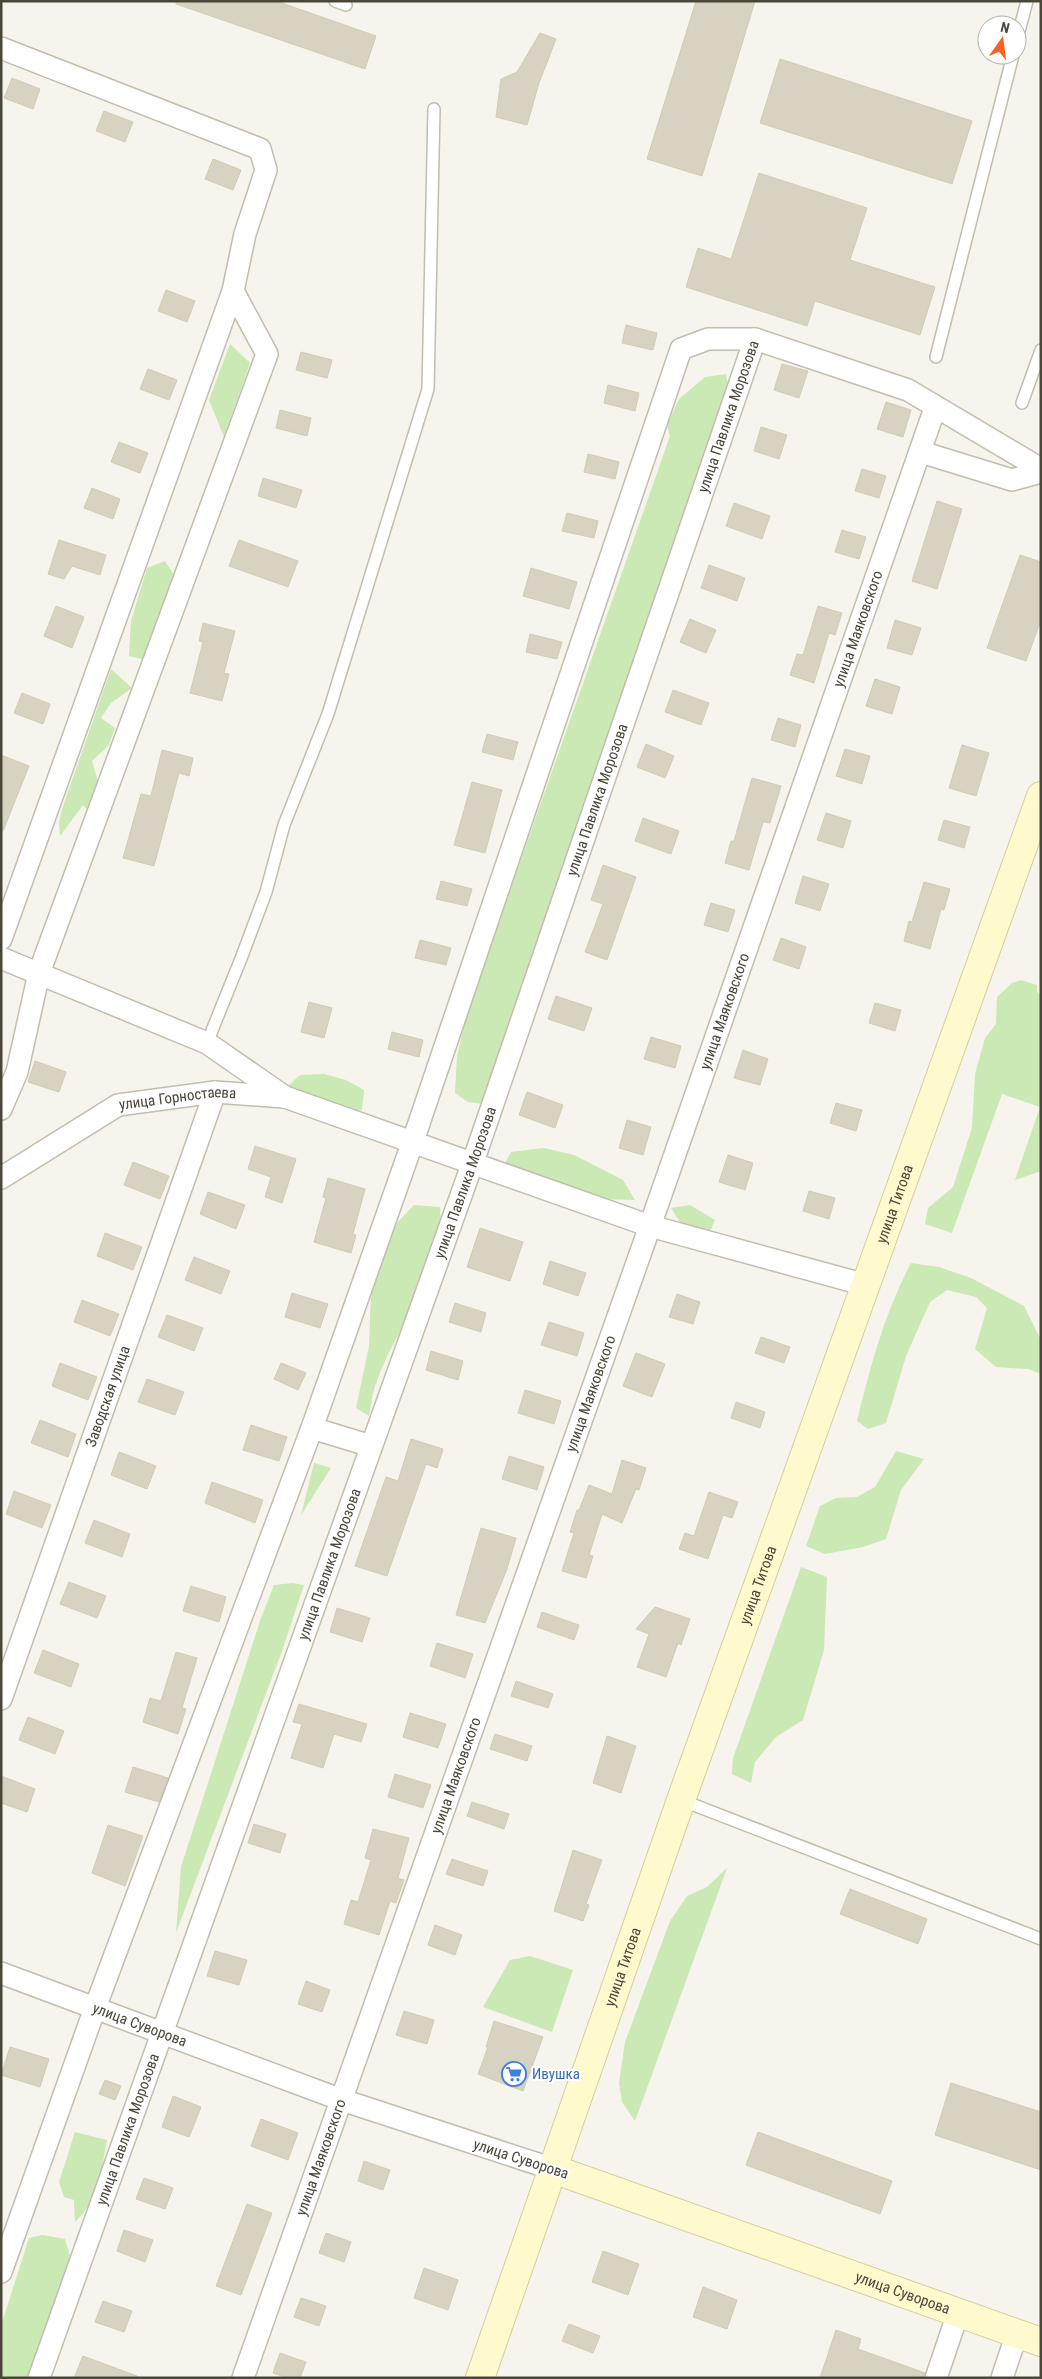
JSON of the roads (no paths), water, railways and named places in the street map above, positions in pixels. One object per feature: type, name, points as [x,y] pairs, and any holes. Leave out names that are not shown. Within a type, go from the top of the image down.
[{"type":"main road","name":"улица Титова","points":[[480,2378],[681,1800],[1041,796]]},
{"type":"main road","name":"улица Суворова","points":[[553,2169],[1029,2338]]},
{"type":"street","points":[[1,48],[260,149],[266,170],[245,234],[233,290],[1,939]]},
{"type":"street","points":[[1,1109],[17,1072],[39,973],[267,354],[233,290]]},
{"type":"street","name":"улица Павлика Морозова","points":[[1,2272],[95,2008],[312,1428],[413,1142],[681,349],[708,339],[755,339],[473,1162],[39,2378]]},
{"type":"street","points":[[755,339],[908,390],[1041,471]]},
{"type":"street","name":"улица Маяковского","points":[[243,2378],[650,1226],[935,408]]},
{"type":"street","points":[[921,452],[1012,480],[1041,471]]},
{"type":"street","points":[[1,958],[207,1043],[285,1097],[650,1226],[866,1285]]},
{"type":"street","name":"улица Горностаева","points":[[1,1178],[118,1105],[215,1092],[285,1097]]},
{"type":"street","name":"Заводская улица","points":[[1,1699],[215,1092]]},
{"type":"street","points":[[312,1428],[371,1446]]},
{"type":"street","name":"улица Суворова","points":[[1,1974],[342,2100],[553,2169]]},
{"type":"street","points":[[936,2378],[958,2313]]},
{"type":"street","points":[[1002,2378],[1029,2338]]},
{"type":"lane","points":[[1023,15],[1027,1]]},
{"type":"lane","points":[[936,357],[1010,65]]},
{"type":"lane","points":[[207,1043],[266,892],[284,825],[328,714],[428,389],[434,109]]},
{"type":"lane","points":[[1022,403],[1041,350]]},
{"type":"lane","points":[[681,1800],[1041,1939]]},
{"type":"place","name":"Ивушка","points":[[514,2074]]}]
